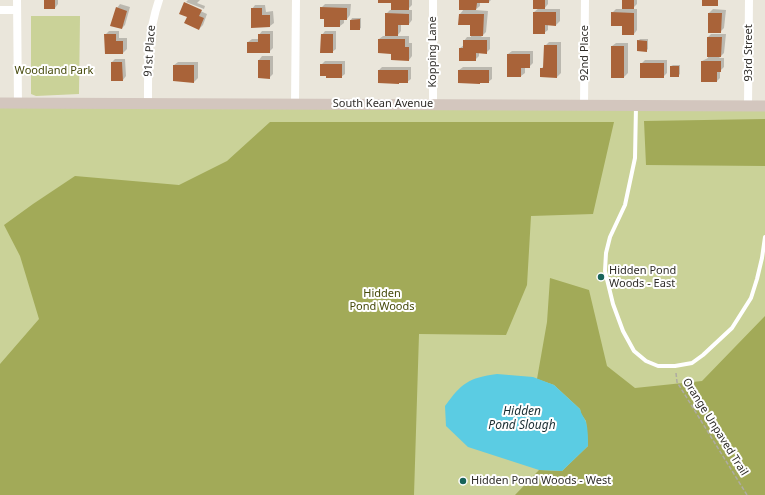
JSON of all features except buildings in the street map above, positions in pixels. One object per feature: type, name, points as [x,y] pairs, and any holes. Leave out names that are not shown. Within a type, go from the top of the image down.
[{"type":"street","points":[[17,0],[18,103]]},
{"type":"street","name":"91st Place","points":[[148,104],[149,39],[154,14],[159,0]]},
{"type":"street","points":[[296,0],[296,104]]},
{"type":"street","name":"Kopping Lane","points":[[433,0],[433,105]]},
{"type":"street","name":"92nd Place","points":[[584,105],[585,0]]},
{"type":"street","name":"93rd Street","points":[[748,106],[749,0]]},
{"type":"street","points":[[0,10],[17,10]]},
{"type":"street","name":"South Kean Avenue","points":[[0,103],[765,106]]},
{"type":"lane","points":[[636,105],[635,158],[624,205],[610,237],[606,253],[605,271],[613,304],[623,331],[634,351],[646,361],[658,366],[675,366],[692,363],[718,342],[732,328],[751,298],[757,280],[765,237]]},
{"type":"path","name":"Orange Unpaved Trail","points":[[675,366],[677,382],[748,495]]},
{"type":"green space","name":"Woodland Park","points":[[31,16],[80,16],[79,94],[36,96],[31,94]]},
{"type":"green space","name":"Hidden Pond Woods","points":[[0,104],[765,105],[765,495],[0,495]]},
{"type":"green space","points":[[765,119],[765,166],[646,165],[644,121]]},
{"type":"green space","points":[[270,122],[614,122],[593,214],[531,216],[527,285],[506,335],[419,334],[414,495],[0,495],[0,364],[39,319],[20,256],[4,225],[75,176],[179,185],[227,161]]},
{"type":"green space","points":[[550,278],[589,290],[607,366],[635,388],[702,381],[765,316],[765,495],[515,495],[539,470],[562,471],[588,446],[586,421],[581,414],[580,409],[554,385],[537,379],[547,322]]},
{"type":"water","name":"Hidden Pond Slough","points":[[497,374],[533,377],[554,385],[580,409],[587,425],[588,446],[562,471],[539,470],[468,447],[446,426],[445,406],[456,392],[472,380],[479,377]]},
{"type":"place","name":"Hidden Pond Woods - East","points":[[601,277]]},
{"type":"place","name":"Hidden Pond Woods - West","points":[[463,481]]}]
